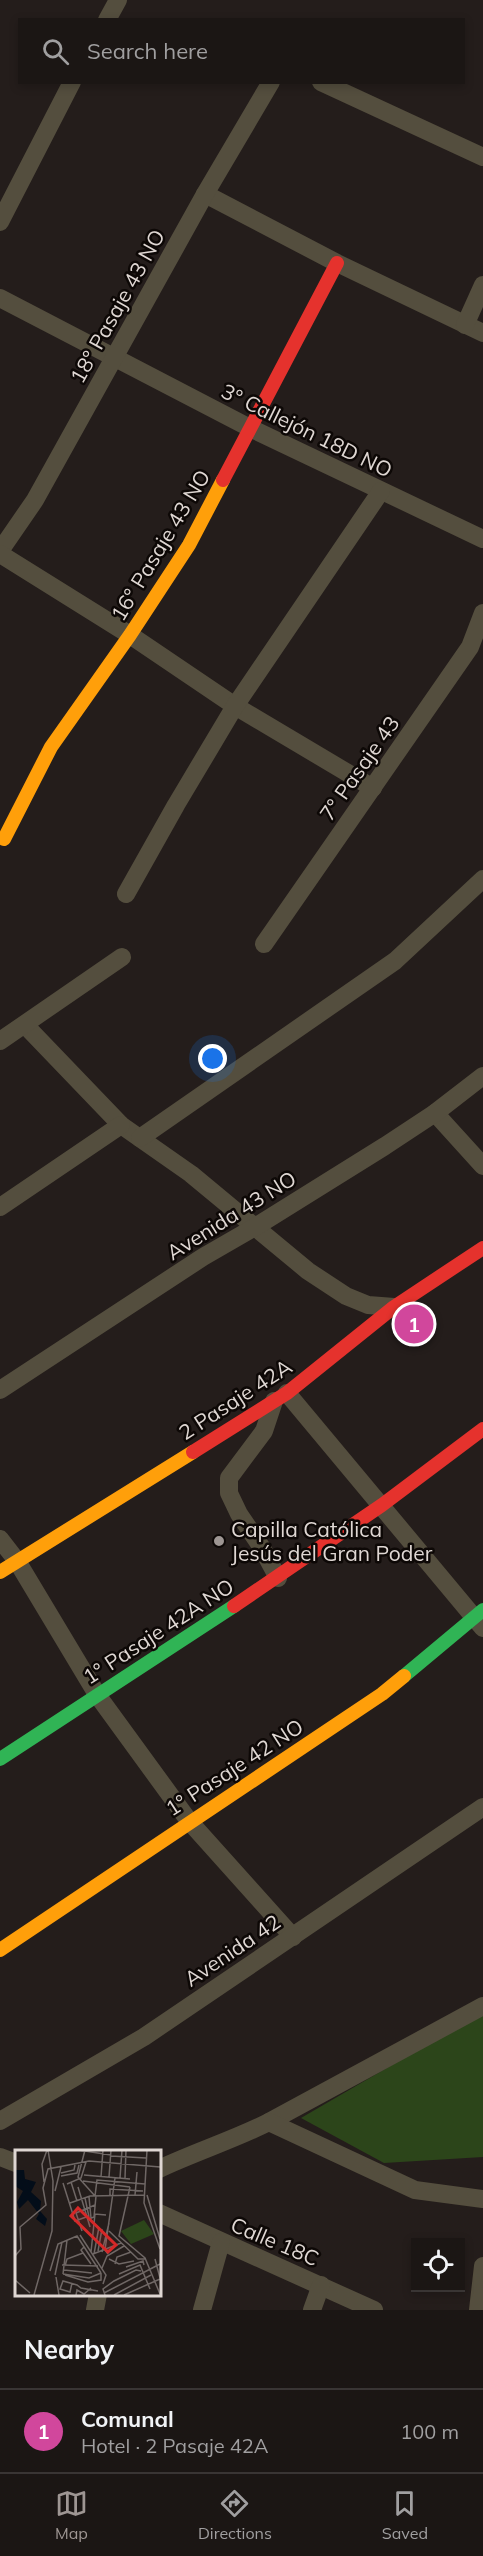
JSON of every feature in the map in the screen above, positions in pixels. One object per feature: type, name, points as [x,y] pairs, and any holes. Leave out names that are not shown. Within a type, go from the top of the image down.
[{"type":"street","points":[[108,18],[118,0]]},
{"type":"street","points":[[0,222],[71,84]]},
{"type":"street","name":"18° Pasaje 43 NO","points":[[0,553],[35,500],[205,194],[270,84]]},
{"type":"street","points":[[325,84],[483,157]]},
{"type":"street","points":[[205,194],[337,263],[483,333]]},
{"type":"street","name":"16° Pasaje 43 NO","points":[[4,839],[51,747],[130,635],[189,545],[252,429],[337,263]]},
{"type":"street","points":[[465,325],[483,285]]},
{"type":"street","name":"3° Callejón 18D NO","points":[[0,298],[252,429],[483,539]]},
{"type":"street","points":[[126,894],[235,706],[381,492]]},
{"type":"street","points":[[0,553],[130,635],[235,706],[373,788]]},
{"type":"street","name":"7° Pasaje 43","points":[[264,944],[373,788],[479,647],[483,613]]},
{"type":"street","points":[[141,1138],[395,961],[483,879]]},
{"type":"street","points":[[0,1041],[122,957]]},
{"type":"street","points":[[25,1025],[121,1125],[191,1174],[308,1271],[346,1296],[368,1305],[394,1307]]},
{"type":"street","name":"Avenida 43 NO","points":[[0,1390],[203,1257],[255,1227],[435,1113],[483,1076]]},
{"type":"street","points":[[435,1113],[483,1166]]},
{"type":"street","points":[[0,1207],[121,1125]]},
{"type":"street","name":"2 Pasaje 42A","points":[[0,1572],[280,1397],[394,1307],[483,1248]]},
{"type":"street","points":[[278,1578],[262,1548],[239,1514],[229,1493],[230,1478],[264,1431],[280,1397],[382,1505],[480,1618]]},
{"type":"street","name":"1° Pasaje 42A NO","points":[[0,1759],[278,1578],[382,1505],[483,1429]]},
{"type":"street","points":[[0,1539],[17,1560],[98,1696],[189,1821],[292,1937]]},
{"type":"street","name":"1° Pasaje 42 NO","points":[[0,1950],[189,1821],[216,1806],[382,1694],[480,1618]]},
{"type":"street","name":"Avenida 42","points":[[0,2121],[144,2037],[483,1807]]},
{"type":"street","points":[[160,2169],[192,2153],[228,2142],[269,2122],[483,2006]]},
{"type":"street","points":[[269,2122],[415,2190],[483,2199]]},
{"type":"street","points":[[0,2157],[15,2163]]},
{"type":"street","name":"Calle 18C","points":[[160,2213],[374,2310]]},
{"type":"street","points":[[201,2310],[221,2242]]},
{"type":"street","points":[[478,2310],[483,2266]]},
{"type":"street","points":[[312,2310],[321,2285]]},
{"type":"street","points":[[95,2310],[98,2295]]},
{"type":"green space","points":[[483,2012],[483,2157],[384,2163],[301,2118]]},
{"type":"traffic: fast","points":[[0,1759],[234,1606]]},
{"type":"traffic: fast","points":[[404,1676],[483,1610]]},
{"type":"traffic: slow","points":[[4,839],[51,747],[130,635],[189,545],[223,480]]},
{"type":"traffic: slow","points":[[0,1572],[193,1452]]},
{"type":"traffic: slow","points":[[0,1950],[382,1694],[404,1676]]},
{"type":"traffic: jam","points":[[223,480],[337,263]]},
{"type":"traffic: jam","points":[[193,1452],[287,1393],[394,1307],[483,1248]]},
{"type":"traffic: jam","points":[[234,1606],[382,1505],[483,1429]]},
{"type":"place","name":"Comunal","points":[[414,1324]]},
{"type":"place","name":"Capilla Católica Jesús del Gran Poder","points":[[219,1541]]}]
